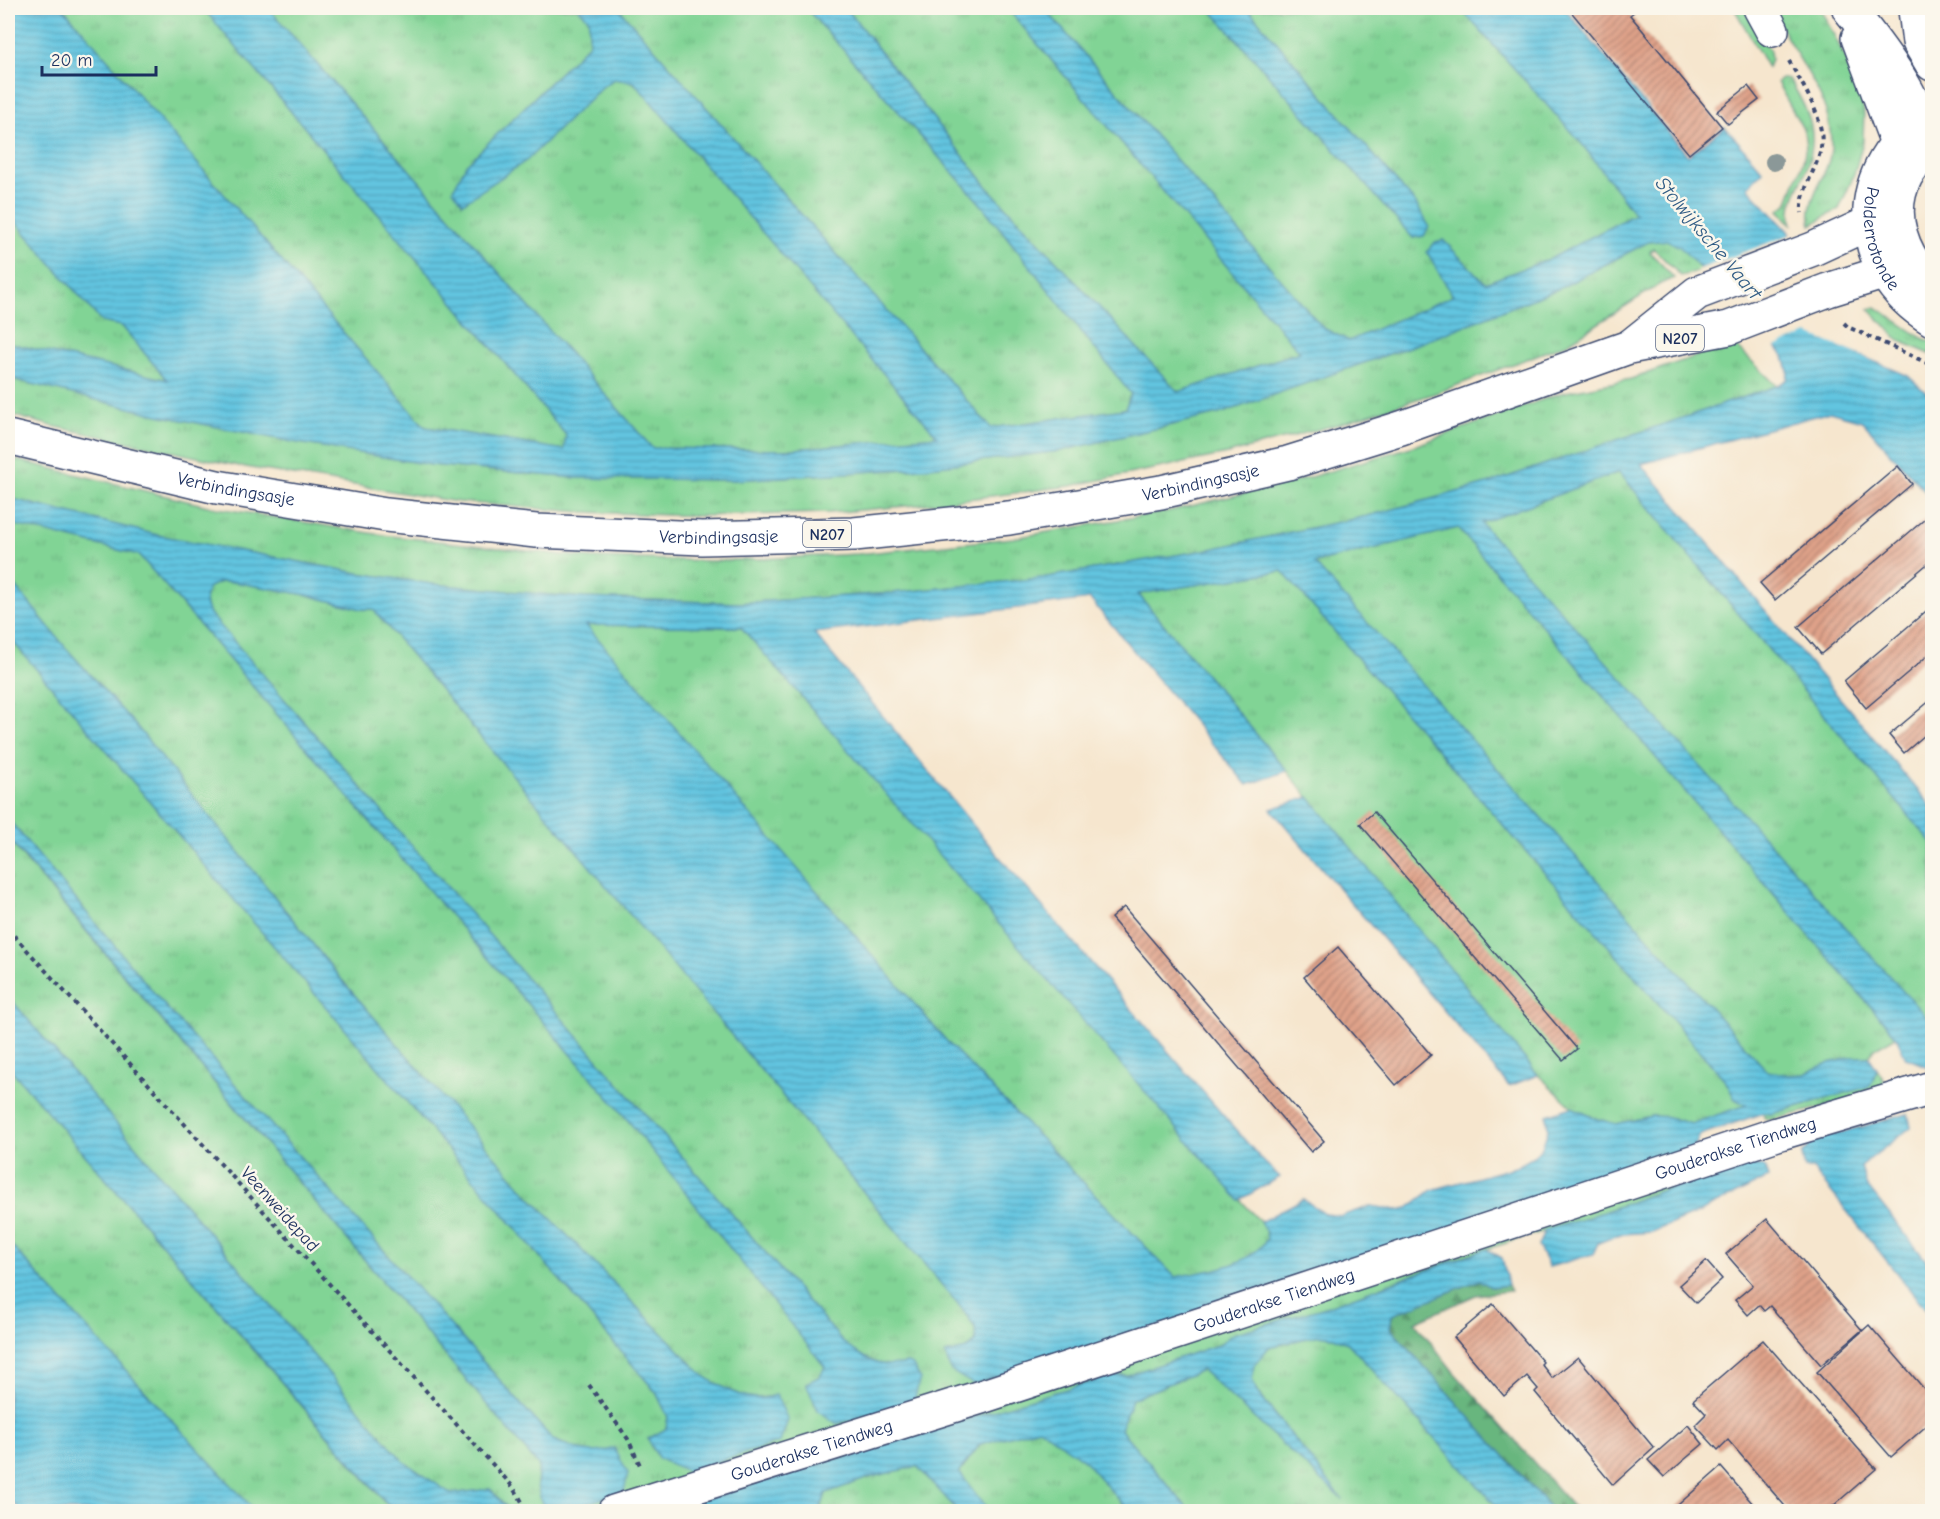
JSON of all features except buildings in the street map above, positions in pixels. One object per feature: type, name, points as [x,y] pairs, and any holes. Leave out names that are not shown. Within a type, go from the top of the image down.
[{"type":"main road","points":[[1849,8],[1886,55],[1915,108],[1917,127]]},
{"type":"main road","points":[[1920,15],[1919,42],[1932,64]]},
{"type":"main road","name":"Polderrotonde","points":[[1910,273],[1874,244],[1869,222],[1874,183],[1882,164],[1917,127],[1925,141],[1924,147],[1905,178],[1898,213],[1899,230],[1910,273],[1904,296],[1932,319]]},
{"type":"main road","name":"Verbindingsasje","points":[[1629,347],[1697,293],[1811,250],[1869,222]]},
{"type":"main road","name":"Verbindingsasje","points":[[8,437],[217,487],[386,515],[548,532],[702,538],[854,534],[1009,518],[1161,492],[1288,463],[1401,428],[1629,347],[1730,327],[1842,285],[1910,273]]},
{"type":"main road","name":"Gouderakse Tiendweg","points":[[614,1512],[1026,1382],[1778,1134],[1932,1088]]},
{"type":"path","points":[[1766,19],[1806,91],[1822,128],[1821,148],[1806,186],[1801,207],[1811,250]]},
{"type":"path","points":[[1907,354],[1932,365]]},
{"type":"path","name":"Veenweidepad","points":[[8,928],[514,1488],[528,1512]]},
{"type":"path","points":[[589,1385],[628,1439],[643,1471],[650,1500]]},
{"type":"green space","points":[[63,8],[203,8],[566,435],[564,450],[425,427]]},
{"type":"green space","points":[[268,8],[578,8],[589,19],[589,44],[466,165],[462,203],[527,160],[603,86],[614,79],[634,82],[938,436],[785,450],[652,448]]},
{"type":"green space","points":[[618,8],[806,8],[980,203],[1131,394],[1125,409],[991,428]]},
{"type":"green space","points":[[846,8],[1007,8],[1300,352],[1178,392],[990,190]]},
{"type":"green space","points":[[1044,8],[1209,8],[1413,238],[1416,204],[1247,8],[1460,8],[1582,144],[1635,214],[1550,259],[1485,283],[1443,241],[1428,252],[1453,296],[1349,341],[1323,328]]},
{"type":"green space","points":[[1734,8],[1747,8],[1770,51],[1771,59],[1768,68]]},
{"type":"green space","points":[[1772,8],[1820,8],[1854,74],[1864,110],[1863,142],[1854,175],[1839,209],[1811,225],[1811,203],[1830,155],[1830,126],[1818,91]]},
{"type":"green space","points":[[1783,78],[1789,79],[1803,104],[1811,128],[1812,140],[1808,165],[1792,202],[1792,225],[1779,210],[1787,204],[1803,162],[1806,146],[1804,131],[1777,82]]},
{"type":"green space","points":[[8,213],[102,322],[122,326],[167,380],[8,343]]},
{"type":"green space","points":[[1667,240],[1680,246],[1702,271],[1681,276],[1653,248],[1650,252],[1674,278],[1660,284],[1566,344],[1439,392],[1339,424],[1227,454],[1070,486],[927,504],[829,513],[698,516],[582,512],[458,502],[239,466],[52,426],[8,414],[8,378],[158,415],[293,442],[432,465],[575,478],[736,480],[921,468],[1060,451],[1222,413],[1420,343],[1560,288],[1648,242]]},
{"type":"green space","points":[[1876,307],[1922,338],[1932,342],[1932,355],[1900,341],[1869,309]]},
{"type":"green space","points":[[1733,343],[1777,386],[1487,484],[1368,516],[1206,550],[1042,578],[893,593],[738,603],[583,598],[432,584],[358,573],[157,535],[8,498],[8,458],[212,507],[382,535],[592,558],[718,561],[858,554],[1013,538],[1165,512],[1297,481],[1411,447],[1561,393],[1631,379]]},
{"type":"green space","points":[[1619,472],[1932,843],[1932,1021],[1928,1020],[1480,523]]},
{"type":"green space","points":[[8,523],[139,555],[623,1114],[826,1367],[819,1377],[806,1383],[818,1410],[908,1363],[889,1365],[874,1362],[844,1343],[211,615],[205,601],[209,587],[220,582],[234,582],[307,595],[362,609],[373,609],[963,1310],[975,1328],[976,1341],[967,1349],[945,1354],[1040,1358],[1060,1351],[1067,1357],[1718,1170],[1584,1219],[1464,1256],[1323,1308],[1233,1334],[1218,1345],[1128,1375],[1112,1376],[1036,1398],[662,1511],[506,1511],[506,1506],[490,1489],[451,1494],[403,1461],[8,996],[8,839],[539,1466],[537,1486],[602,1453],[582,1451],[553,1440],[165,1006],[8,819],[8,636],[656,1392],[668,1417],[666,1429],[648,1439],[659,1459],[776,1395],[748,1397],[730,1391],[704,1376],[527,1194],[345,984],[137,727],[65,647],[8,577]]},
{"type":"green space","points":[[1458,528],[1896,1036],[1874,1049],[1869,1057],[1854,1057],[1826,1064],[1805,1074],[1789,1075],[1767,1071],[1313,563]]},
{"type":"green space","points":[[1282,571],[1725,1080],[1735,1099],[1747,1105],[1691,1124],[1668,1117],[1652,1116],[1616,1124],[1594,1118],[1572,1107],[1538,1075],[1138,594]]},
{"type":"green space","points":[[585,625],[741,627],[1260,1222],[1266,1232],[1267,1240],[1259,1249],[1249,1257],[1225,1267],[1175,1277],[950,1045]]},
{"type":"green space","points":[[8,1066],[391,1509],[390,1511],[255,1511],[8,1242]]},
{"type":"green space","points":[[1877,1069],[1890,1090],[1772,1120],[1764,1118],[1764,1113],[1772,1114],[1870,1086]]},
{"type":"green space","points":[[1479,1280],[1491,1287],[1508,1285],[1511,1291],[1476,1295],[1415,1322],[1453,1371],[1577,1511],[1553,1511],[1390,1328],[1392,1315]]},
{"type":"green space","points":[[1319,1335],[1334,1337],[1348,1343],[1501,1511],[1190,1511],[1120,1429],[1132,1399],[1202,1370],[1339,1496],[1257,1391],[1252,1379],[1253,1365],[1269,1347]]},
{"type":"green space","points":[[1039,1428],[1083,1459],[1129,1511],[989,1511],[959,1473],[980,1444]]},
{"type":"green space","points":[[917,1466],[958,1511],[820,1512],[826,1493],[871,1477]]},
{"type":"water","name":"Stolwijksche Vaart","points":[[8,8],[63,8],[425,427],[564,450],[566,435],[203,8],[268,8],[652,448],[785,450],[937,436],[634,82],[614,79],[603,86],[527,160],[463,203],[453,190],[466,165],[589,44],[589,19],[578,8],[618,8],[991,428],[1125,409],[1131,394],[980,203],[806,8],[846,8],[990,190],[1178,392],[1300,352],[1007,8],[1044,8],[1323,328],[1349,341],[1453,296],[1427,252],[1433,244],[1443,240],[1485,283],[1550,259],[1635,214],[1582,144],[1460,8],[1564,8],[1688,156],[1725,127],[1763,171],[1747,187],[1788,231],[1834,343],[1908,376],[1932,398],[1932,499],[1862,421],[1830,412],[1641,464],[1932,807],[1932,843],[1619,472],[1481,523],[1932,1021],[1932,1065],[1928,1067],[1906,1058],[1896,1036],[1458,528],[1314,563],[1767,1071],[1789,1075],[1805,1074],[1826,1064],[1854,1057],[1869,1057],[1877,1069],[1870,1086],[1771,1114],[1763,1113],[1700,1135],[1694,1148],[1067,1357],[1060,1351],[1040,1358],[1037,1365],[973,1384],[951,1371],[945,1354],[967,1349],[976,1341],[975,1327],[963,1310],[373,609],[362,609],[307,595],[234,582],[220,582],[209,587],[205,601],[211,615],[844,1343],[874,1362],[889,1365],[908,1363],[913,1366],[920,1378],[914,1401],[837,1424],[818,1410],[806,1383],[819,1377],[825,1367],[623,1114],[139,555],[8,523],[8,498],[157,535],[358,573],[432,584],[583,598],[738,603],[893,593],[1042,578],[1206,550],[1368,516],[1487,484],[1777,386],[1787,380],[1788,371],[1784,356],[1680,247],[1667,240],[1648,242],[1560,288],[1420,343],[1222,413],[1060,451],[921,468],[736,480],[575,478],[432,465],[293,442],[158,415],[8,378],[8,343],[167,380],[122,326],[102,322],[8,213]],"holes":[[[1282,571],[1725,1080],[1735,1099],[1746,1105],[1691,1124],[1668,1117],[1652,1116],[1616,1124],[1594,1118],[1572,1107],[1547,1115],[1548,1130],[1542,1148],[1532,1158],[1516,1167],[1432,1190],[1408,1208],[1397,1210],[1371,1206],[1341,1216],[1325,1214],[1303,1199],[1260,1222],[1267,1239],[1249,1256],[1225,1267],[1175,1277],[950,1045],[586,625],[741,627],[1239,1200],[1280,1177],[1262,1160],[996,853],[814,633],[1090,599],[1247,785],[1287,771],[1138,594]]]},
{"type":"water","points":[[1209,8],[1247,8],[1416,204],[1429,226],[1424,236],[1413,238]]},
{"type":"water","points":[[8,577],[65,647],[137,727],[345,984],[527,1194],[704,1376],[729,1391],[748,1397],[767,1398],[776,1395],[788,1420],[780,1442],[688,1471],[659,1459],[648,1439],[666,1429],[668,1417],[656,1392],[8,636]]},
{"type":"water","points":[[1309,797],[1538,1075],[1509,1086],[1271,809]]},
{"type":"water","points":[[8,819],[165,1006],[553,1440],[591,1452],[614,1448],[628,1473],[624,1492],[574,1507],[554,1510],[542,1504],[537,1486],[539,1466],[8,840]]},
{"type":"water","points":[[8,996],[403,1461],[451,1494],[490,1489],[506,1507],[506,1511],[390,1511],[391,1508],[8,1066]]},
{"type":"water","points":[[1908,1114],[1911,1127],[1861,1166],[1866,1185],[1932,1268],[1932,1317],[1813,1169],[1805,1169],[1802,1155],[1814,1140]]},
{"type":"water","points":[[1744,1161],[1764,1167],[1768,1178],[1702,1211],[1652,1232],[1621,1234],[1598,1243],[1593,1254],[1549,1267],[1538,1246],[1545,1230],[1584,1219]]},
{"type":"water","points":[[8,1242],[255,1511],[21,1511],[8,1497]]},
{"type":"water","points":[[1486,1249],[1502,1258],[1508,1285],[1491,1287],[1479,1280],[1392,1315],[1390,1328],[1553,1511],[1501,1511],[1348,1343],[1334,1337],[1319,1335],[1269,1347],[1254,1365],[1252,1379],[1257,1392],[1343,1500],[1202,1370],[1132,1399],[1120,1429],[1190,1511],[1129,1511],[1083,1459],[1039,1428],[980,1444],[959,1472],[989,1511],[958,1511],[917,1466],[871,1477],[826,1493],[820,1511],[662,1512],[1036,1398],[1112,1376],[1128,1375],[1218,1345],[1233,1334],[1323,1308]]},
{"type":"pier","points":[[1792,234],[1836,341],[1910,375],[1808,334],[1772,348],[1697,270]]}]
